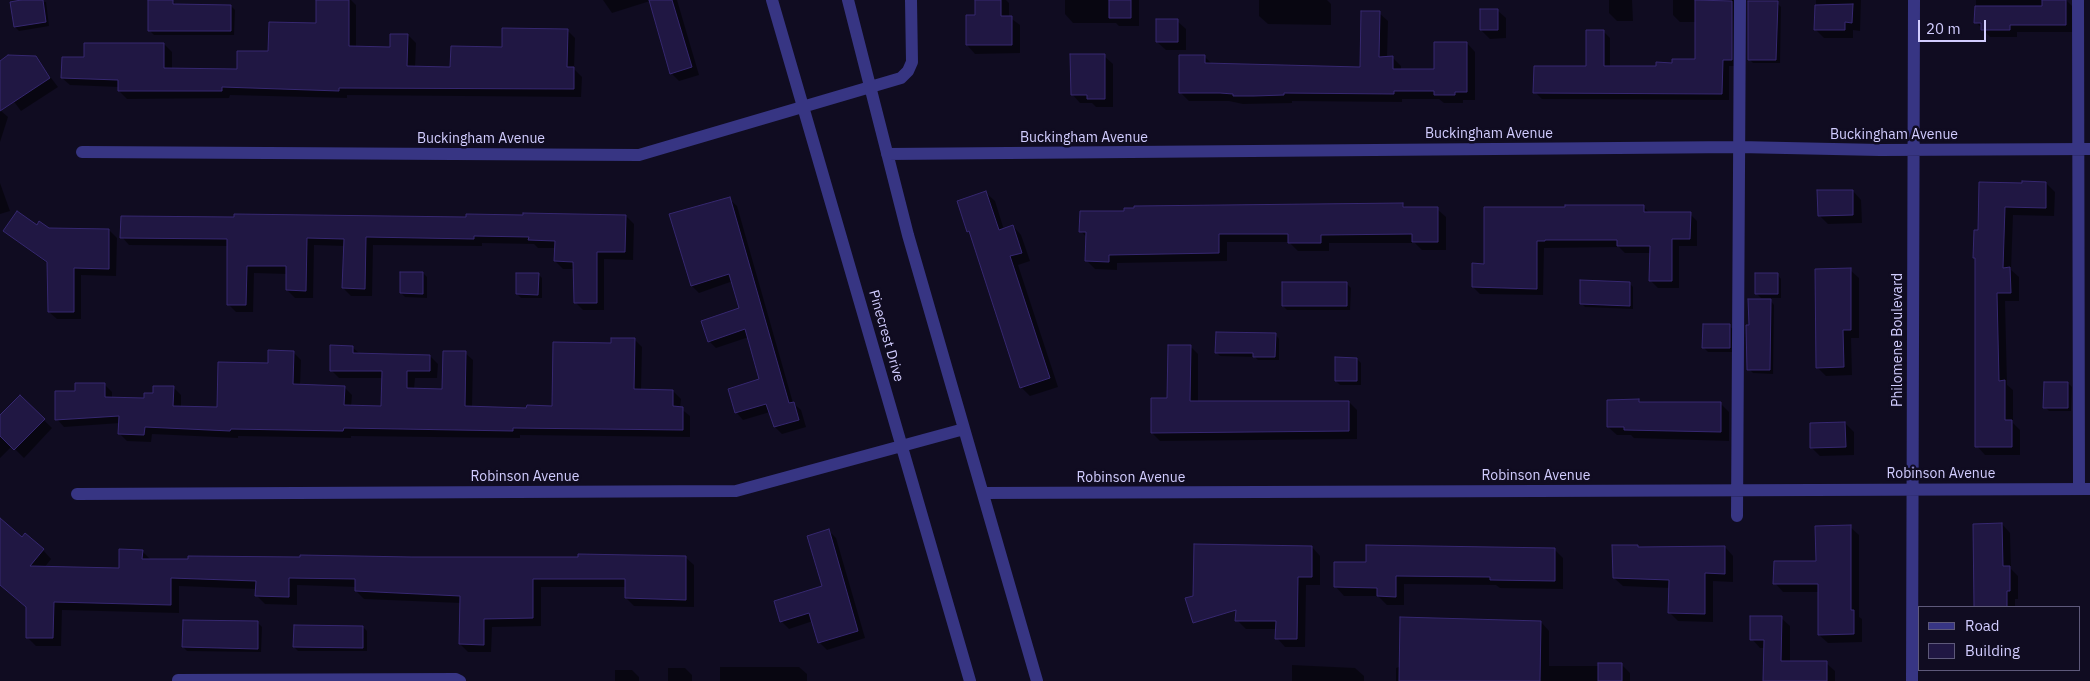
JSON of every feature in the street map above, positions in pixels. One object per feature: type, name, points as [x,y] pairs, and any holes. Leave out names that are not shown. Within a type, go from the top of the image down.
[{"type":"street","name":"Pinecrest Drive","points":[[772,0],[970,681]]},
{"type":"street","points":[[848,0],[908,235],[1037,681]]},
{"type":"street","name":"Buckingham Avenue","points":[[82,152],[639,155],[901,78],[908,71],[912,62],[911,0]]},
{"type":"street","points":[[1737,516],[1740,0]]},
{"type":"street","name":"Philomene Boulevard","points":[[1912,681],[1914,0]]},
{"type":"street","points":[[2078,0],[2076,149],[2084,489]]},
{"type":"street","name":"Buckingham Avenue","points":[[888,154],[1739,147],[1914,150],[2090,149]]},
{"type":"street","name":"Robinson Avenue","points":[[77,494],[736,491],[964,429]]},
{"type":"street","name":"Robinson Avenue","points":[[983,493],[2084,489]]},
{"type":"street","points":[[178,680],[456,679],[460,681]]},
{"type":"building","points":[[43,0],[46,22],[14,27],[10,2]]},
{"type":"building","points":[[148,0],[173,0],[173,4],[231,5],[231,31],[148,31]]},
{"type":"building","points":[[316,0],[349,0],[349,46],[390,47],[390,34],[408,34],[407,66],[450,67],[451,46],[502,47],[502,28],[568,29],[567,67],[574,67],[574,89],[339,88],[339,91],[222,87],[222,91],[118,91],[118,80],[61,78],[62,57],[84,57],[84,43],[164,43],[164,68],[237,69],[237,51],[268,51],[269,22],[316,23]]},
{"type":"building","points":[[649,0],[672,0],[692,67],[670,74]]},
{"type":"building","points":[[975,0],[1001,0],[1001,16],[1012,16],[1012,45],[966,45],[966,15],[975,15]]},
{"type":"building","points":[[1109,0],[1131,0],[1131,18],[1109,18]]},
{"type":"building","points":[[1695,0],[1732,1],[1732,60],[1723,60],[1722,94],[1533,93],[1534,66],[1586,66],[1586,30],[1604,30],[1604,66],[1656,66],[1656,62],[1672,63],[1672,59],[1695,59]]},
{"type":"building","points":[[2042,0],[2066,0],[2066,25],[2010,25],[2010,30],[1981,30],[1981,23],[1974,23],[1975,6],[2042,6]]},
{"type":"building","points":[[1748,1],[1778,1],[1776,60],[1748,60]]},
{"type":"building","points":[[1853,4],[1852,23],[1845,22],[1845,30],[1814,30],[1815,5]]},
{"type":"building","points":[[1480,9],[1498,9],[1498,30],[1480,30]]},
{"type":"building","points":[[1361,11],[1380,11],[1379,57],[1393,56],[1393,69],[1434,69],[1434,42],[1467,42],[1467,92],[1455,92],[1455,95],[1434,95],[1434,91],[1394,91],[1394,94],[1284,93],[1284,95],[1254,96],[1233,96],[1233,94],[1220,93],[1179,93],[1179,55],[1205,55],[1205,63],[1360,67]]},
{"type":"building","points":[[1156,19],[1178,19],[1178,42],[1156,42]]},
{"type":"building","points":[[1070,54],[1105,54],[1105,99],[1087,99],[1087,95],[1071,95]]},
{"type":"building","points":[[8,55],[36,56],[50,78],[0,111],[0,61]]},
{"type":"building","points":[[2022,181],[2046,182],[2046,208],[2005,207],[2003,268],[2010,267],[2011,293],[1997,293],[1999,381],[2005,380],[2005,420],[2012,420],[2012,447],[1975,447],[1975,258],[1973,258],[1974,230],[1978,230],[1979,182],[2022,183]]},
{"type":"building","points":[[1817,190],[1853,190],[1853,215],[1818,216]]},
{"type":"building","points":[[986,191],[999,230],[1013,225],[1022,253],[1010,256],[1050,378],[1020,388],[969,231],[967,232],[957,201]]},
{"type":"building","points":[[730,197],[789,403],[794,402],[799,420],[774,427],[766,404],[735,413],[728,389],[759,379],[745,329],[708,342],[701,321],[739,308],[729,274],[691,286],[669,214]]},
{"type":"building","points":[[1403,203],[1403,207],[1438,207],[1438,242],[1412,242],[1412,234],[1321,235],[1321,243],[1288,243],[1288,234],[1219,234],[1219,253],[1109,255],[1109,262],[1085,261],[1086,232],[1079,232],[1080,211],[1124,211],[1124,208],[1134,208],[1134,206]]},
{"type":"building","points":[[1565,205],[1644,205],[1644,212],[1691,212],[1690,239],[1672,239],[1672,281],[1649,281],[1650,246],[1617,246],[1617,240],[1545,240],[1537,241],[1537,289],[1472,287],[1472,263],[1484,264],[1484,207],[1565,207]]},
{"type":"building","points":[[17,211],[37,225],[39,221],[49,228],[109,229],[109,269],[74,268],[74,312],[48,312],[47,262],[3,231]]},
{"type":"building","points":[[523,213],[626,215],[625,252],[597,252],[597,303],[574,303],[573,262],[554,261],[555,241],[528,240],[529,237],[474,236],[474,239],[366,237],[365,289],[342,288],[344,239],[307,238],[306,291],[286,290],[286,266],[247,266],[246,305],[227,305],[227,239],[120,238],[121,216],[234,217],[234,214],[466,217],[466,214],[523,215]]},
{"type":"building","points":[[1851,268],[1851,330],[1843,330],[1844,367],[1816,368],[1815,269]]},
{"type":"building","points":[[400,272],[423,272],[423,294],[400,293]]},
{"type":"building","points":[[516,273],[539,273],[538,295],[516,294]]},
{"type":"building","points":[[1755,273],[1778,273],[1778,294],[1755,294]]},
{"type":"building","points":[[1580,280],[1630,282],[1630,306],[1580,304]]},
{"type":"building","points":[[1282,282],[1347,282],[1347,306],[1282,306]]},
{"type":"building","points":[[1748,299],[1771,299],[1770,370],[1747,370],[1746,325],[1749,325]]},
{"type":"building","points":[[1703,324],[1730,324],[1730,348],[1702,348]]},
{"type":"building","points":[[1216,332],[1276,333],[1275,357],[1253,357],[1253,353],[1215,353]]},
{"type":"building","points":[[611,338],[635,338],[634,389],[673,390],[673,406],[683,407],[683,430],[513,428],[513,431],[344,428],[343,431],[231,429],[230,431],[145,427],[144,435],[118,434],[119,416],[55,420],[55,391],[75,391],[75,383],[105,383],[105,397],[144,398],[144,393],[153,393],[153,386],[174,386],[173,406],[217,407],[218,362],[268,363],[268,350],[294,351],[293,384],[345,386],[344,405],[381,406],[382,371],[330,371],[330,345],[353,346],[353,353],[430,355],[430,371],[407,371],[407,388],[442,389],[443,351],[466,351],[465,406],[526,408],[527,405],[552,406],[553,342],[611,343]]},
{"type":"building","points":[[1168,345],[1191,345],[1190,401],[1349,401],[1349,431],[1151,433],[1151,398],[1167,398]]},
{"type":"building","points":[[1335,357],[1357,358],[1357,381],[1335,381]]},
{"type":"building","points":[[2044,382],[2068,382],[2068,408],[2043,408]]},
{"type":"building","points":[[20,395],[45,419],[14,450],[0,436],[0,415]]},
{"type":"building","points":[[1639,399],[1639,402],[1721,402],[1721,432],[1624,430],[1624,427],[1607,427],[1607,400]]},
{"type":"building","points":[[1845,422],[1846,447],[1810,448],[1810,423]]},
{"type":"building","points":[[0,518],[22,537],[25,533],[44,549],[30,566],[119,568],[119,549],[143,550],[142,559],[188,559],[188,556],[300,557],[300,555],[578,557],[578,554],[686,556],[686,600],[625,598],[625,579],[533,579],[533,618],[484,619],[484,645],[459,644],[460,596],[355,591],[355,579],[289,578],[289,597],[255,596],[256,581],[171,578],[171,605],[54,602],[53,638],[26,638],[26,607],[0,585]]},
{"type":"building","points":[[2002,523],[2003,566],[2010,566],[2010,591],[2007,591],[2007,606],[1974,606],[1973,524]]},
{"type":"building","points":[[1851,525],[1851,610],[1854,610],[1854,634],[1818,635],[1818,584],[1773,584],[1774,561],[1816,561],[1815,526]]},
{"type":"building","points":[[829,529],[858,631],[818,643],[809,613],[780,622],[774,601],[822,586],[807,536]]},
{"type":"building","points":[[1194,544],[1312,546],[1312,577],[1298,577],[1297,639],[1275,639],[1276,621],[1235,621],[1236,610],[1193,623],[1185,598],[1193,596]]},
{"type":"building","points":[[1366,545],[1555,548],[1555,581],[1490,580],[1490,577],[1396,576],[1396,597],[1377,596],[1377,588],[1334,587],[1334,562],[1366,562]]},
{"type":"building","points":[[1612,545],[1638,545],[1638,547],[1725,546],[1725,574],[1705,573],[1705,614],[1668,613],[1669,580],[1613,578]]},
{"type":"building","points":[[1750,616],[1782,616],[1781,661],[1827,661],[1827,681],[1763,681],[1764,640],[1750,640]]},
{"type":"building","points":[[1400,617],[1541,621],[1540,681],[1399,681]]},
{"type":"building","points":[[183,620],[258,621],[258,649],[182,647]]},
{"type":"building","points":[[294,625],[363,626],[363,648],[293,647]]},
{"type":"building","points":[[1598,663],[1622,663],[1622,681],[1598,681]]}]
